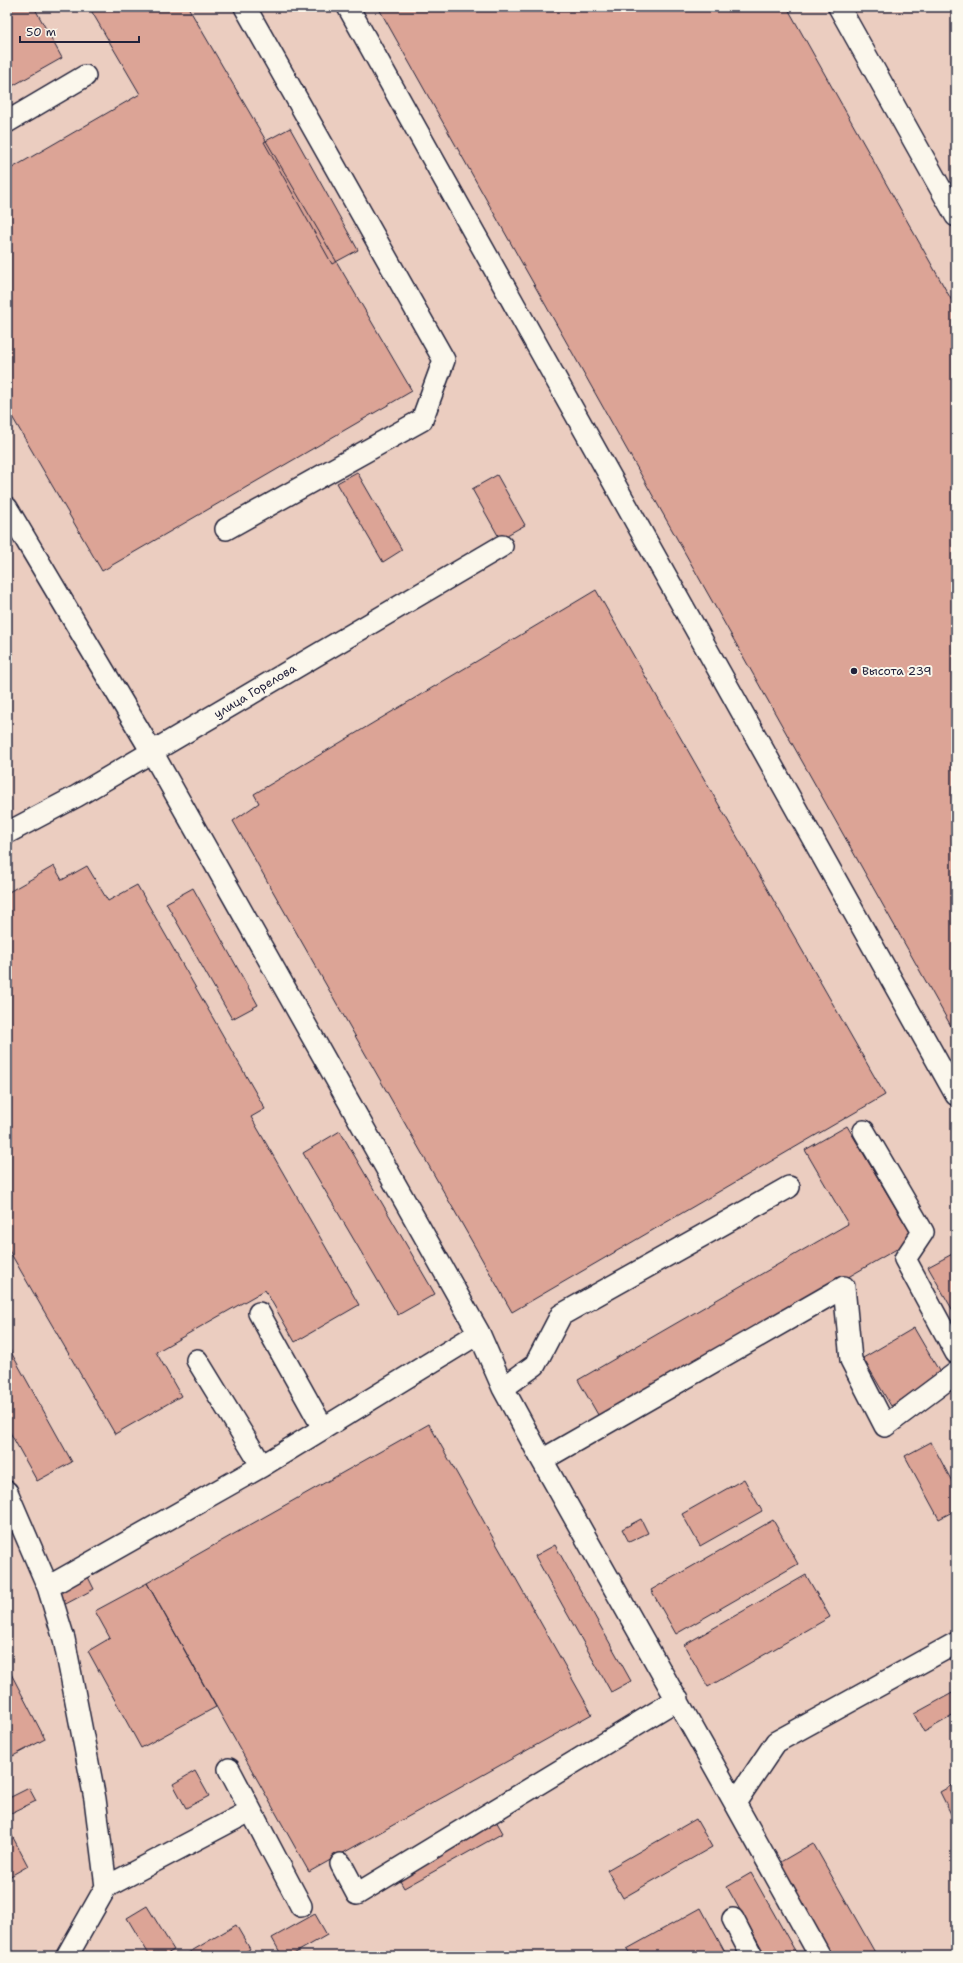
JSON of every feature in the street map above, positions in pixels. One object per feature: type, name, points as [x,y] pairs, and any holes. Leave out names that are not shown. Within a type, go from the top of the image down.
[{"type":"street","points":[[226,529],[422,420],[444,360],[246,7]]},
{"type":"street","points":[[348,7],[956,1095]]},
{"type":"street","points":[[839,7],[956,216]]},
{"type":"street","points":[[7,122],[85,76]]},
{"type":"street","points":[[7,508],[152,752],[479,1334],[503,1388],[542,1460],[678,1699],[820,1956]]},
{"type":"street","name":"улица Горелова","points":[[7,833],[77,796],[502,546]]},
{"type":"street","points":[[864,1131],[923,1232],[905,1259],[956,1353]]},
{"type":"street","points":[[503,1388],[534,1365],[561,1315],[789,1187]]},
{"type":"street","points":[[542,1460],[844,1286],[851,1360],[886,1426],[956,1373]]},
{"type":"street","points":[[259,1313],[323,1428]]},
{"type":"street","points":[[48,1587],[262,1466],[479,1334]]},
{"type":"street","points":[[197,1360],[262,1466]]},
{"type":"street","points":[[7,1492],[48,1587],[64,1639],[95,1799],[106,1887]]},
{"type":"street","points":[[735,1803],[776,1742],[956,1643]]},
{"type":"street","points":[[341,1864],[357,1894],[678,1699]]},
{"type":"street","points":[[229,1769],[300,1906]]},
{"type":"street","points":[[67,1956],[106,1887],[250,1811]]},
{"type":"street","points":[[733,1919],[752,1956]]},
{"type":"shaded area","points":[[7,7],[956,7],[956,1956],[7,1956]]},
{"type":"building","points":[[7,7],[34,7],[62,58],[7,89]]},
{"type":"building","points":[[89,7],[188,7],[412,391],[102,571],[7,408],[7,171],[140,94]]},
{"type":"building","name":"Высота 239","points":[[378,7],[787,7],[956,308],[956,1035]]},
{"type":"building","points":[[290,128],[358,250],[332,264],[264,142]]},
{"type":"building","points":[[357,472],[402,550],[383,562],[337,483]]},
{"type":"building","points":[[497,475],[525,525],[500,539],[472,489]]},
{"type":"building","points":[[596,590],[885,1095],[512,1312],[233,821],[259,803],[254,794]]},
{"type":"building","points":[[54,866],[62,880],[87,866],[108,901],[137,885],[265,1109],[251,1117],[359,1305],[295,1342],[265,1290],[156,1352],[181,1396],[115,1434],[7,1247],[7,893]]},
{"type":"building","points":[[193,888],[258,1005],[232,1019],[166,903]]},
{"type":"building","points":[[847,1126],[914,1239],[601,1420],[578,1380],[848,1224],[805,1150]]},
{"type":"building","points":[[340,1131],[435,1294],[398,1315],[303,1153]]},
{"type":"building","points":[[956,1252],[956,1316],[928,1267]]},
{"type":"building","points":[[914,1328],[942,1376],[891,1406],[863,1358]]},
{"type":"building","points":[[7,1345],[72,1462],[37,1481],[7,1427]]},
{"type":"building","points":[[429,1424],[592,1714],[309,1872],[147,1583]]},
{"type":"building","points":[[931,1442],[956,1489],[956,1510],[939,1519],[905,1456]]},
{"type":"building","points":[[744,1479],[762,1511],[700,1546],[682,1514]]},
{"type":"building","points":[[641,1519],[648,1533],[629,1542],[622,1529]]},
{"type":"building","points":[[773,1520],[798,1564],[676,1634],[651,1590]]},
{"type":"building","points":[[555,1545],[631,1681],[611,1692],[535,1556]]},
{"type":"building","points":[[806,1575],[830,1617],[708,1687],[684,1645]]},
{"type":"building","points":[[88,1577],[94,1589],[62,1606],[56,1594]]},
{"type":"building","points":[[147,1583],[216,1707],[141,1748],[88,1651],[110,1638],[95,1611]]},
{"type":"building","points":[[7,1666],[45,1739],[13,1756],[7,1745]]},
{"type":"building","points":[[956,1691],[956,1714],[924,1732],[914,1714]]},
{"type":"building","points":[[195,1771],[209,1796],[186,1808],[173,1784]]},
{"type":"building","points":[[956,1783],[956,1814],[952,1816],[940,1792]]},
{"type":"building","points":[[29,1788],[36,1801],[7,1815],[7,1799]]},
{"type":"building","points":[[495,1819],[503,1833],[404,1888],[396,1874]]},
{"type":"building","points":[[696,1819],[712,1847],[623,1898],[607,1870]]},
{"type":"building","points":[[8,1828],[28,1866],[7,1878],[7,1829]]},
{"type":"building","points":[[813,1843],[877,1956],[830,1956],[777,1864]]},
{"type":"building","points":[[751,1873],[798,1956],[766,1956],[727,1887]]},
{"type":"building","points":[[147,1906],[174,1950],[163,1956],[150,1956],[127,1918]]},
{"type":"building","points":[[701,1908],[727,1956],[631,1956],[627,1949]]},
{"type":"building","points":[[315,1914],[327,1935],[290,1956],[282,1956],[272,1938]]},
{"type":"building","points":[[236,1925],[250,1949],[238,1956],[183,1956]]},
{"type":"place","name":"Высота 239","points":[[854,671]]}]
